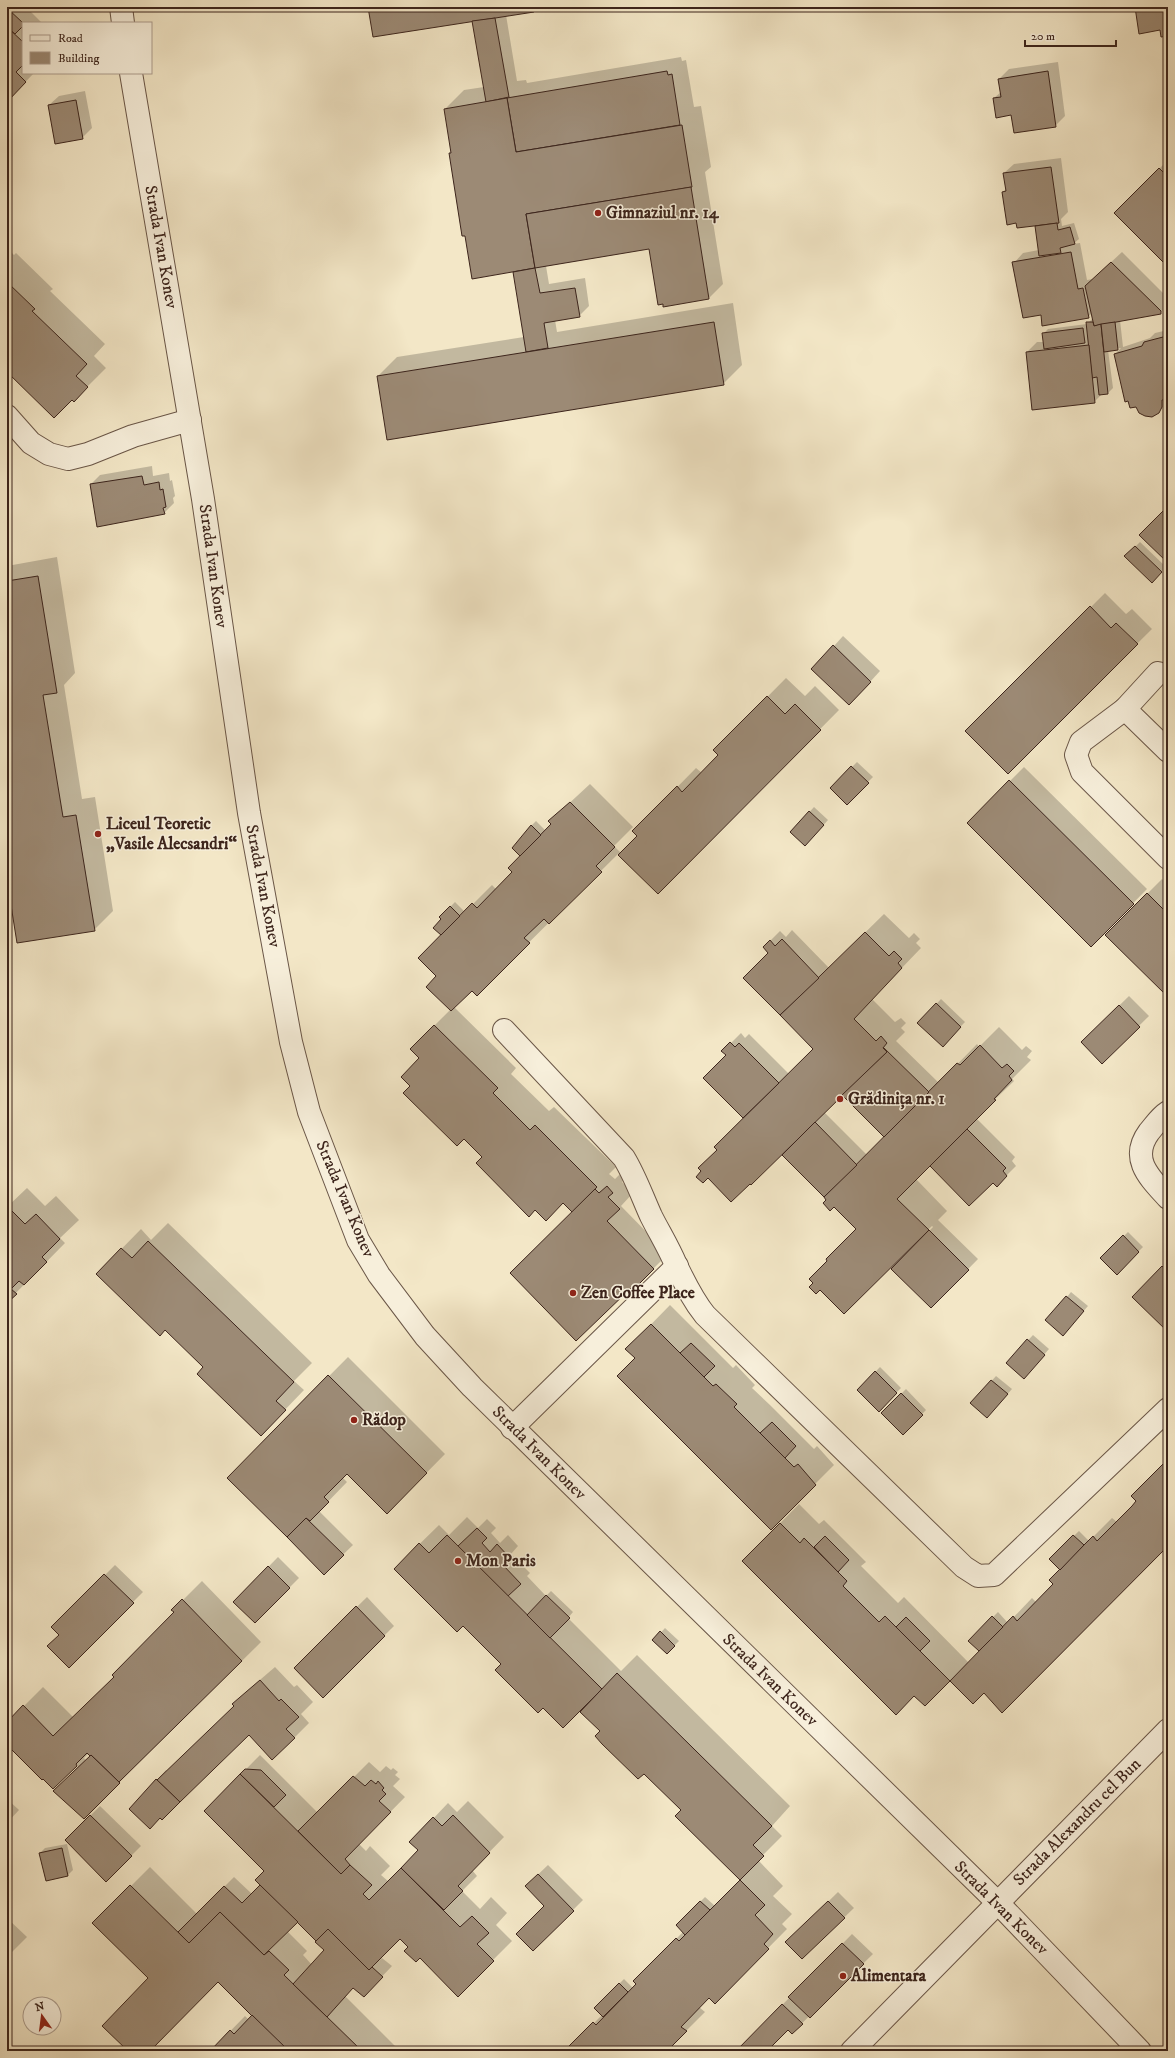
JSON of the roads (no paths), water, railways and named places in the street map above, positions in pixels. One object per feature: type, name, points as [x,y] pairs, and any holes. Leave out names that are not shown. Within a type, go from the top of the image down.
[{"type":"street","points":[[121,7],[123,22]]},
{"type":"street","name":"Strada Ivan Konev","points":[[131,74],[190,420],[249,813],[291,1042],[309,1112],[358,1240],[379,1275],[425,1336],[512,1428],[998,1903],[1140,2051]]},
{"type":"street","points":[[7,416],[32,443],[48,454],[68,459],[88,454],[133,436],[190,420]]},
{"type":"street","points":[[1158,673],[1124,709],[1081,742],[1076,755],[1082,772],[1168,858]]},
{"type":"street","points":[[1124,709],[1168,751]]},
{"type":"street","points":[[504,1030],[624,1158],[636,1178],[651,1216],[692,1299],[705,1315],[964,1567],[978,1576],[994,1575],[1168,1409]]},
{"type":"street","points":[[1168,1112],[1146,1136],[1141,1146],[1140,1156],[1149,1177],[1168,1198]]},
{"type":"street","points":[[512,1428],[677,1266]]},
{"type":"street","name":"Strada Alexandru cel Bun","points":[[852,2051],[1168,1730]]},
{"type":"place","name":"Gimnaziul nr. 14","points":[[598,213]]},
{"type":"place","name":"Liceul Teoretic „Vasile Alecsandri“","points":[[98,834]]},
{"type":"place","name":"Grădinița nr. 1","points":[[840,1099]]},
{"type":"place","name":"Zen Coffee Place","points":[[573,1293]]},
{"type":"place","name":"Rădop","points":[[354,1420]]},
{"type":"place","name":"Mon Paris","points":[[458,1561]]},
{"type":"place","name":"Alimentara","points":[[843,1976]]}]
